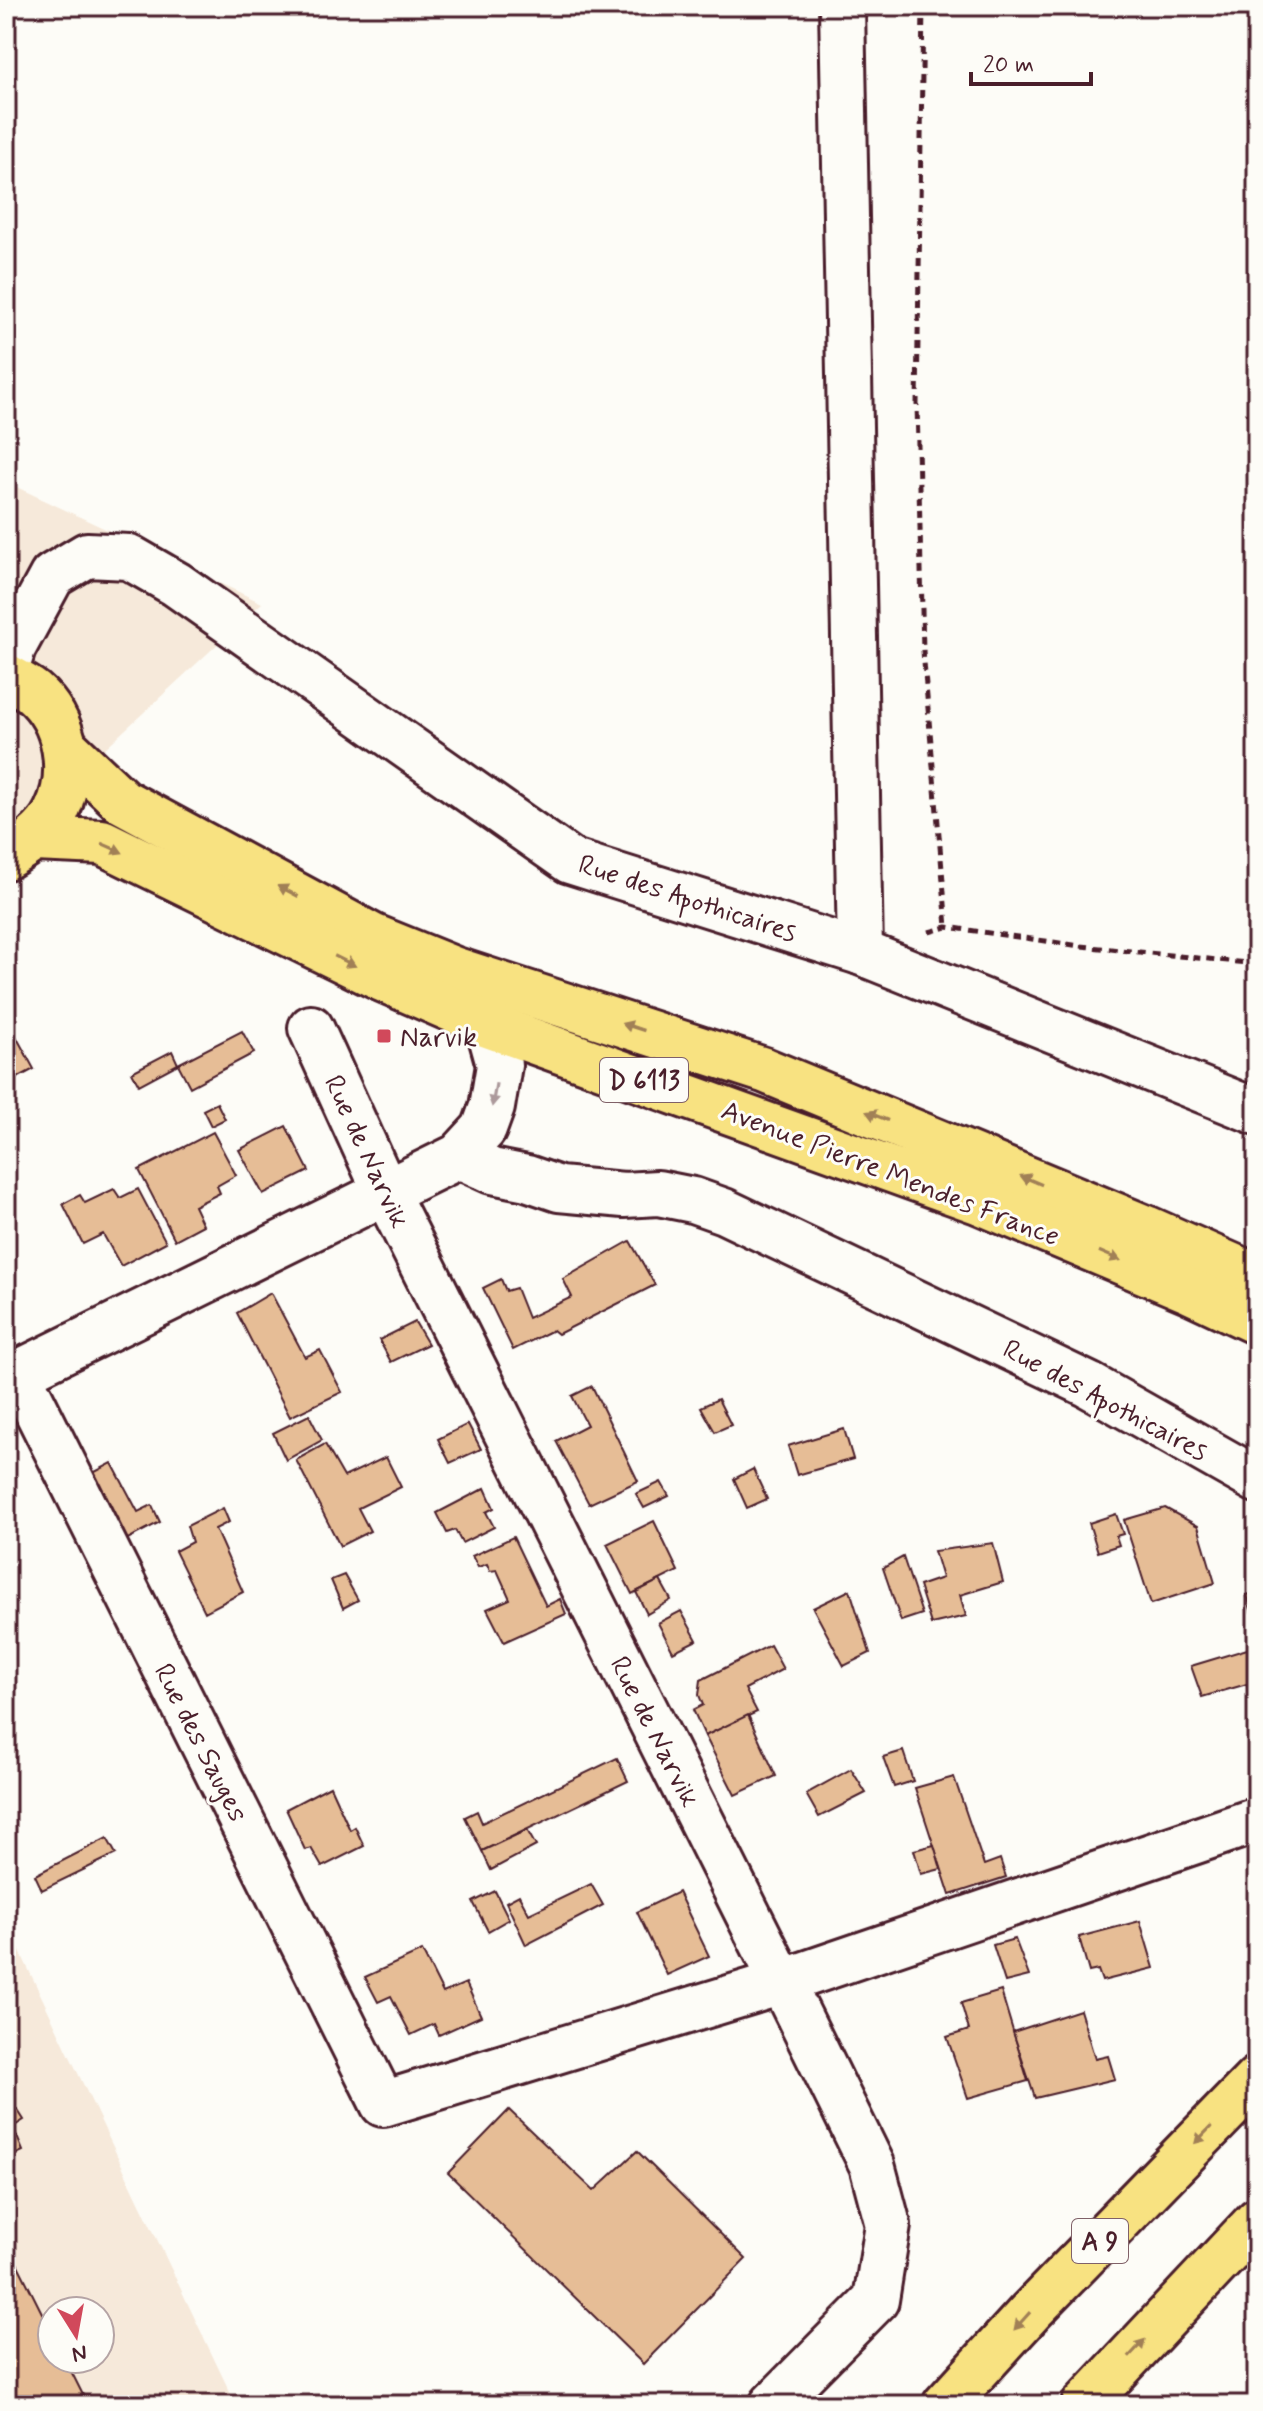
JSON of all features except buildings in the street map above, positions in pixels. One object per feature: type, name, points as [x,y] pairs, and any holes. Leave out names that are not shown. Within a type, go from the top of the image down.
[{"type":"main road","points":[[6,674],[33,692],[55,718],[66,748],[66,782],[56,813],[20,848]]},
{"type":"main road","name":"Avenue Pierre Mendes France","points":[[66,748],[122,801],[374,937],[453,969],[764,1070],[1257,1277]]},
{"type":"main road","name":"Avenue Pierre Mendes France","points":[[20,848],[102,842],[380,978],[488,1025],[978,1201],[1257,1322]]},
{"type":"main road","name":"A 9","points":[[945,2405],[1031,2311],[1257,2079]]},
{"type":"main road","points":[[1084,2405],[1257,2221]]},
{"type":"street","points":[[842,6],[860,952]]},
{"type":"street","name":"Rue des Apothicaires","points":[[6,674],[13,648],[52,576],[87,555],[129,557],[176,584],[570,861],[860,952],[1257,1112]]},
{"type":"street","points":[[386,1193],[459,1156],[484,1129],[492,1107],[499,1065],[488,1025]]},
{"type":"street","name":"Rue de Narvik","points":[[311,1028],[386,1193],[872,2165],[888,2225],[876,2300],[772,2405]]},
{"type":"street","name":"Rue des Apothicaires","points":[[459,1156],[492,1171],[559,1189],[624,1195],[658,1193],[693,1200],[724,1211],[1089,1385],[1257,1480]]},
{"type":"street","name":"Rue des Sauges","points":[[386,1193],[18,1373],[383,2104],[782,1982]]},
{"type":"street","points":[[782,1982],[1257,1820]]},
{"type":"path","points":[[923,6],[917,404],[923,651],[947,927]]},
{"type":"path","points":[[860,952],[947,927],[1081,946],[1257,964]]},
{"type":"shaded area","points":[[6,482],[262,603],[6,840]]},
{"type":"shaded area","points":[[6,1922],[236,2405],[6,2405]]},
{"type":"place","name":"Narvik","points":[[384,1036]]}]
